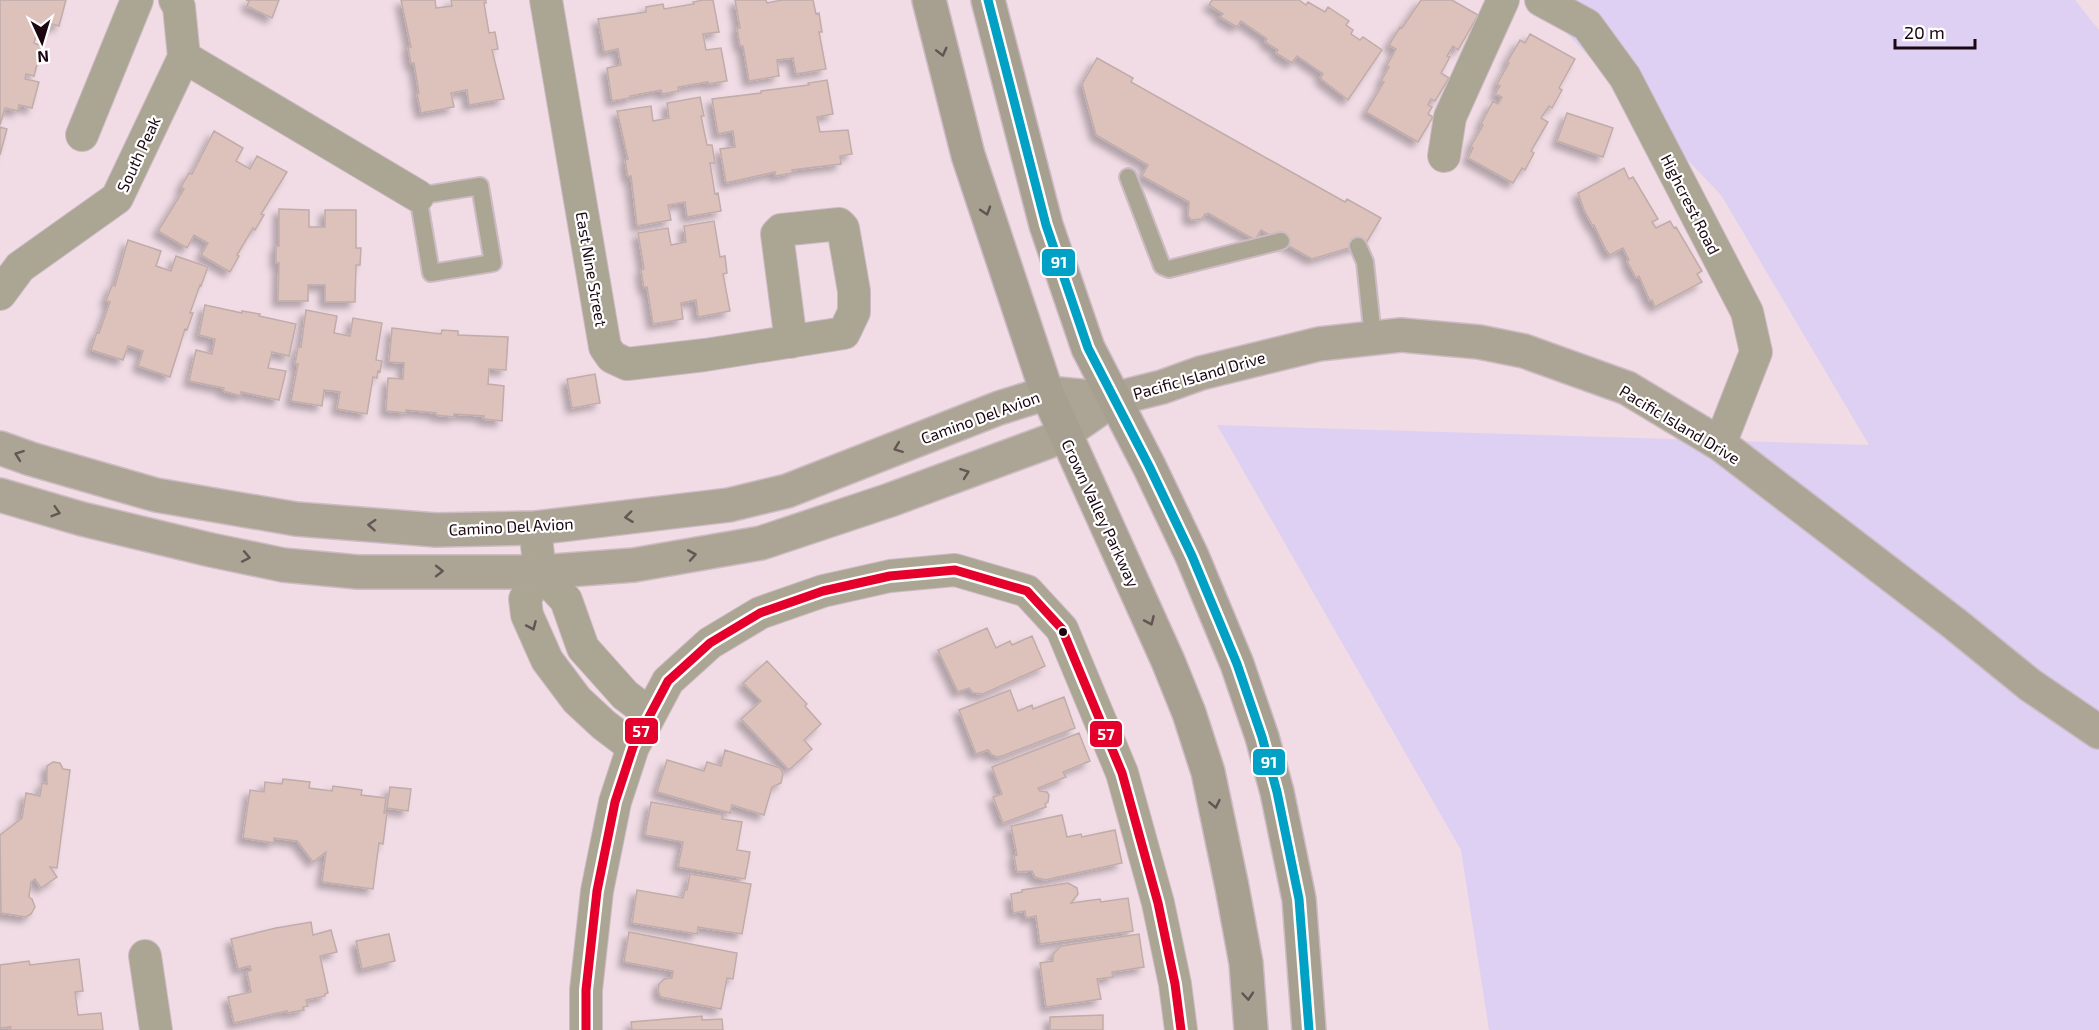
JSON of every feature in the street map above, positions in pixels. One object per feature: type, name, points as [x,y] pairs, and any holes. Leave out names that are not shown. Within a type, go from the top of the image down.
[{"type":"main road","name":"Crown Valley Parkway","points":[[929,0],[968,155],[1047,393],[1168,661],[1189,713],[1208,772],[1246,963],[1251,1030]]},
{"type":"main road","points":[[988,0],[1046,225],[1088,348],[1192,556],[1237,664],[1262,738],[1277,792],[1299,899],[1309,1030]]},
{"type":"main road","name":"Pacific Island Drive","points":[[1114,399],[1162,387],[1201,373],[1319,344],[1412,336],[1479,342],[1524,351],[1627,388],[1720,444],[1955,624],[2030,685],[2099,732]]},
{"type":"main road","name":"Camino Del Avion","points":[[0,448],[156,495],[296,519],[436,530],[535,528],[729,506],[787,491],[999,408],[1047,393],[1114,399]]},
{"type":"main road","points":[[0,495],[93,522],[211,550],[284,564],[358,572],[540,572],[634,565],[761,543],[1021,453],[1064,434],[1114,399]]},
{"type":"street","points":[[82,135],[137,0]]},
{"type":"street","points":[[175,0],[179,7],[184,57],[418,196]]},
{"type":"street","name":"East Nine Street","points":[[546,0],[605,347],[612,357],[627,364],[790,342]]},
{"type":"street","points":[[1444,156],[1450,117],[1503,0]]},
{"type":"street","name":"Highcrest Road","points":[[1541,0],[1587,26],[1626,77],[1747,312],[1756,352],[1720,444]]},
{"type":"street","name":"South Peak","points":[[0,294],[10,267],[117,198],[184,57]]},
{"type":"street","points":[[535,528],[540,572],[525,599],[527,615],[547,660],[577,700],[633,747]]},
{"type":"street","points":[[586,1030],[586,990],[597,891],[615,802],[633,747],[668,681],[711,642],[760,613],[823,591],[890,576],[955,570],[1027,591],[1062,628],[1122,773],[1158,903],[1176,984],[1181,1030]]},
{"type":"street","points":[[540,572],[566,600],[584,648],[625,695],[650,714]]},
{"type":"street","points":[[577,700],[605,672]]},
{"type":"street","points":[[145,956],[156,1030]]},
{"type":"lane","points":[[1128,177],[1162,266],[1169,269],[1281,241]]},
{"type":"lane","points":[[480,186],[493,263],[430,273],[418,196],[480,186]]},
{"type":"lane","points":[[1358,246],[1365,262],[1373,338]]},
{"type":"shaded area","points":[[1535,0],[2075,0],[2099,30],[2099,1030],[1489,1030],[1461,850],[1217,425],[1869,445],[1721,195]]},
{"type":"building","points":[[0,0],[66,0],[59,26],[52,24],[50,28],[39,25],[34,43],[42,46],[34,76],[26,74],[25,79],[39,82],[32,108],[19,105],[18,111],[5,108],[0,125]]},
{"type":"building","points":[[246,0],[279,0],[272,18],[247,6],[249,1]]},
{"type":"building","points":[[401,0],[435,0],[436,8],[452,6],[451,0],[486,0],[484,3],[489,33],[495,32],[498,49],[492,50],[504,99],[469,105],[467,90],[451,93],[454,107],[421,113],[414,63],[411,64],[408,47],[411,47]]},
{"type":"building","points":[[713,0],[719,32],[703,34],[706,50],[721,48],[727,81],[678,87],[679,91],[662,94],[661,90],[612,101],[607,68],[621,65],[618,49],[604,52],[598,19],[646,12],[646,7],[663,4],[664,9],[694,4],[693,2]]},
{"type":"building","points":[[735,0],[766,0],[767,3],[782,0],[813,0],[816,14],[819,13],[822,32],[819,32],[826,69],[796,74],[793,58],[777,60],[779,76],[749,81],[743,46],[740,46],[737,28],[740,28]]},
{"type":"building","points":[[1212,0],[1299,0],[1306,5],[1308,2],[1325,12],[1328,7],[1349,21],[1346,25],[1353,30],[1351,34],[1360,40],[1363,37],[1382,50],[1348,100],[1320,78],[1323,74],[1297,56],[1292,63],[1276,53],[1278,50],[1265,42],[1267,39],[1241,21],[1237,27],[1220,17],[1223,14],[1209,5]]},
{"type":"building","points":[[1421,0],[1452,0],[1478,15],[1458,50],[1453,46],[1447,56],[1450,57],[1441,73],[1449,78],[1435,101],[1431,99],[1428,105],[1432,107],[1428,114],[1433,117],[1418,142],[1366,112],[1384,82],[1381,81],[1396,49],[1389,45]]},
{"type":"building","points":[[1530,34],[1575,59],[1559,88],[1562,90],[1552,108],[1549,106],[1541,118],[1548,122],[1531,151],[1534,153],[1525,170],[1522,168],[1513,183],[1468,158],[1473,148],[1471,146],[1493,101],[1498,104],[1502,97],[1495,94],[1500,86],[1497,84],[1509,63],[1507,62],[1520,40],[1525,43]]},
{"type":"building","points":[[1097,58],[1133,78],[1131,82],[1345,202],[1347,199],[1381,218],[1366,243],[1312,259],[1261,230],[1255,240],[1208,213],[1202,219],[1191,220],[1188,216],[1189,202],[1142,176],[1148,165],[1096,135],[1082,84]]},
{"type":"building","points":[[827,80],[833,114],[817,117],[820,132],[848,130],[852,154],[840,156],[841,164],[792,170],[793,173],[775,176],[775,172],[726,183],[720,149],[735,147],[733,131],[718,134],[712,99],[761,93],[761,91],[809,85],[808,83]]},
{"type":"building","points":[[700,97],[707,145],[712,145],[715,163],[710,163],[715,194],[718,193],[721,211],[687,217],[685,202],[668,205],[671,220],[637,226],[631,176],[628,177],[625,160],[628,159],[617,111],[651,106],[653,121],[669,118],[667,103]]},
{"type":"building","points":[[1567,113],[1613,128],[1603,157],[1557,141]]},
{"type":"building","points":[[0,127],[7,129],[0,155]]},
{"type":"building","points":[[214,131],[243,148],[236,161],[250,169],[257,156],[287,172],[261,214],[264,215],[255,230],[253,228],[237,255],[239,256],[230,272],[201,255],[208,243],[194,235],[187,248],[158,231],[184,189],[181,187],[189,173],[192,174]]},
{"type":"building","points":[[1624,168],[1629,179],[1633,177],[1658,219],[1652,222],[1656,228],[1670,221],[1674,228],[1676,227],[1702,271],[1697,274],[1702,282],[1655,307],[1639,276],[1636,278],[1623,248],[1610,255],[1606,250],[1584,210],[1578,193]]},
{"type":"building","points":[[279,209],[309,210],[309,227],[325,227],[325,210],[356,210],[356,248],[361,248],[360,265],[356,265],[355,302],[325,302],[325,285],[308,285],[308,301],[278,301],[279,263],[276,263],[276,246],[279,246]]},
{"type":"building","points":[[714,221],[720,257],[725,256],[727,273],[723,274],[730,311],[698,317],[696,300],[681,303],[683,319],[653,324],[647,287],[644,288],[641,270],[644,269],[638,233],[668,228],[671,245],[686,242],[684,226]]},
{"type":"building","points":[[128,240],[161,251],[156,266],[171,271],[176,256],[208,267],[190,313],[193,313],[187,330],[185,329],[170,377],[138,366],[143,351],[128,346],[123,360],[91,350],[110,302],[106,301],[112,285],[115,286]]},
{"type":"building","points":[[205,305],[242,313],[242,311],[260,314],[259,316],[296,324],[289,356],[272,352],[268,368],[286,371],[279,400],[241,392],[241,396],[223,391],[224,388],[189,381],[196,350],[212,354],[215,339],[199,335]]},
{"type":"building","points":[[306,310],[337,316],[334,333],[350,336],[353,318],[382,323],[376,360],[382,361],[377,378],[373,377],[367,414],[337,409],[340,392],[324,390],[322,406],[291,401],[298,364],[295,364],[298,347],[301,347]]},
{"type":"building","points":[[392,328],[441,334],[442,330],[458,331],[458,335],[508,337],[506,370],[489,369],[488,384],[504,386],[502,421],[483,419],[484,416],[454,414],[454,417],[406,410],[406,413],[386,411],[388,378],[403,379],[404,363],[389,362]]},
{"type":"building","points":[[595,374],[600,403],[572,408],[567,379]]},
{"type":"building","points":[[987,628],[996,648],[1010,641],[1012,645],[1032,636],[1045,666],[983,694],[973,693],[969,688],[958,692],[938,650]]},
{"type":"building","points":[[767,661],[807,704],[805,706],[821,724],[804,740],[812,749],[789,770],[741,719],[761,701],[743,683]]},
{"type":"building","points":[[1010,690],[1018,711],[1032,705],[1033,709],[1064,697],[1075,728],[1002,756],[992,755],[988,750],[976,754],[959,710]]},
{"type":"building","points":[[1079,733],[1090,761],[1063,772],[1066,777],[1038,788],[1049,795],[1046,807],[1003,823],[993,797],[1002,794],[992,767]]},
{"type":"building","points":[[725,750],[780,768],[783,774],[781,783],[772,787],[764,815],[732,805],[730,813],[657,792],[667,760],[704,771],[707,762],[721,766]]},
{"type":"building","points":[[53,762],[60,763],[63,769],[70,770],[57,868],[50,867],[57,877],[41,888],[35,879],[31,882],[29,897],[35,907],[31,914],[26,917],[1,913],[0,835],[22,818],[26,793],[40,796],[42,783],[47,784],[47,766]]},
{"type":"building","points":[[283,779],[310,782],[309,788],[332,791],[333,786],[362,790],[361,795],[386,798],[384,813],[387,813],[383,844],[379,843],[373,889],[322,882],[326,852],[313,862],[297,841],[274,838],[274,843],[243,838],[250,790],[264,792],[265,782],[282,784]]},
{"type":"building","points":[[390,787],[411,789],[408,811],[387,808]]},
{"type":"building","points":[[651,802],[723,815],[722,819],[742,822],[737,850],[750,852],[745,879],[678,867],[683,842],[645,835]]},
{"type":"building","points":[[1062,815],[1067,837],[1081,834],[1082,837],[1115,830],[1122,863],[1045,880],[1035,877],[1032,871],[1017,872],[1014,856],[1017,855],[1011,826]]},
{"type":"building","points":[[690,874],[751,884],[742,934],[698,927],[697,934],[632,923],[637,890],[683,898]]},
{"type":"building","points":[[1068,883],[1077,888],[1078,894],[1071,903],[1128,898],[1133,931],[1040,944],[1036,916],[1026,918],[1025,911],[1013,913],[1011,894],[1022,892],[1022,890]]},
{"type":"building","points":[[311,922],[313,935],[331,930],[337,952],[320,956],[328,993],[325,996],[306,1000],[308,1006],[303,1007],[304,1010],[287,1013],[287,1011],[234,1023],[228,997],[251,992],[247,972],[251,970],[250,966],[238,969],[231,939]]},
{"type":"building","points":[[629,932],[737,953],[733,979],[727,978],[721,1009],[661,997],[658,991],[659,984],[664,979],[672,978],[673,971],[624,962]]},
{"type":"building","points":[[389,934],[395,961],[362,969],[356,941]]},
{"type":"building","points":[[1139,934],[1144,967],[1112,972],[1113,977],[1097,979],[1101,999],[1046,1007],[1040,963],[1053,961],[1053,954],[1061,946]]},
{"type":"building","points":[[79,959],[83,991],[75,992],[78,1015],[101,1013],[103,1030],[9,1030],[11,1027],[0,1028],[0,965],[29,961],[30,965]]},
{"type":"building","points":[[1103,1015],[1103,1030],[1050,1030],[1050,1017]]},
{"type":"building","points":[[702,1016],[702,1020],[722,1019],[723,1030],[632,1030],[631,1022]]},
{"type":"transit line","name":"91","points":[[988,0],[1046,225],[1088,348],[1192,556],[1237,664],[1262,737],[1277,792],[1299,899],[1309,1030]]},
{"type":"transit line","name":"57","points":[[586,1030],[586,990],[597,891],[615,802],[633,747],[668,681],[710,643],[760,613],[823,591],[890,576],[955,570],[1027,591],[1062,629],[1122,773],[1158,903],[1175,984],[1181,1030]]}]
